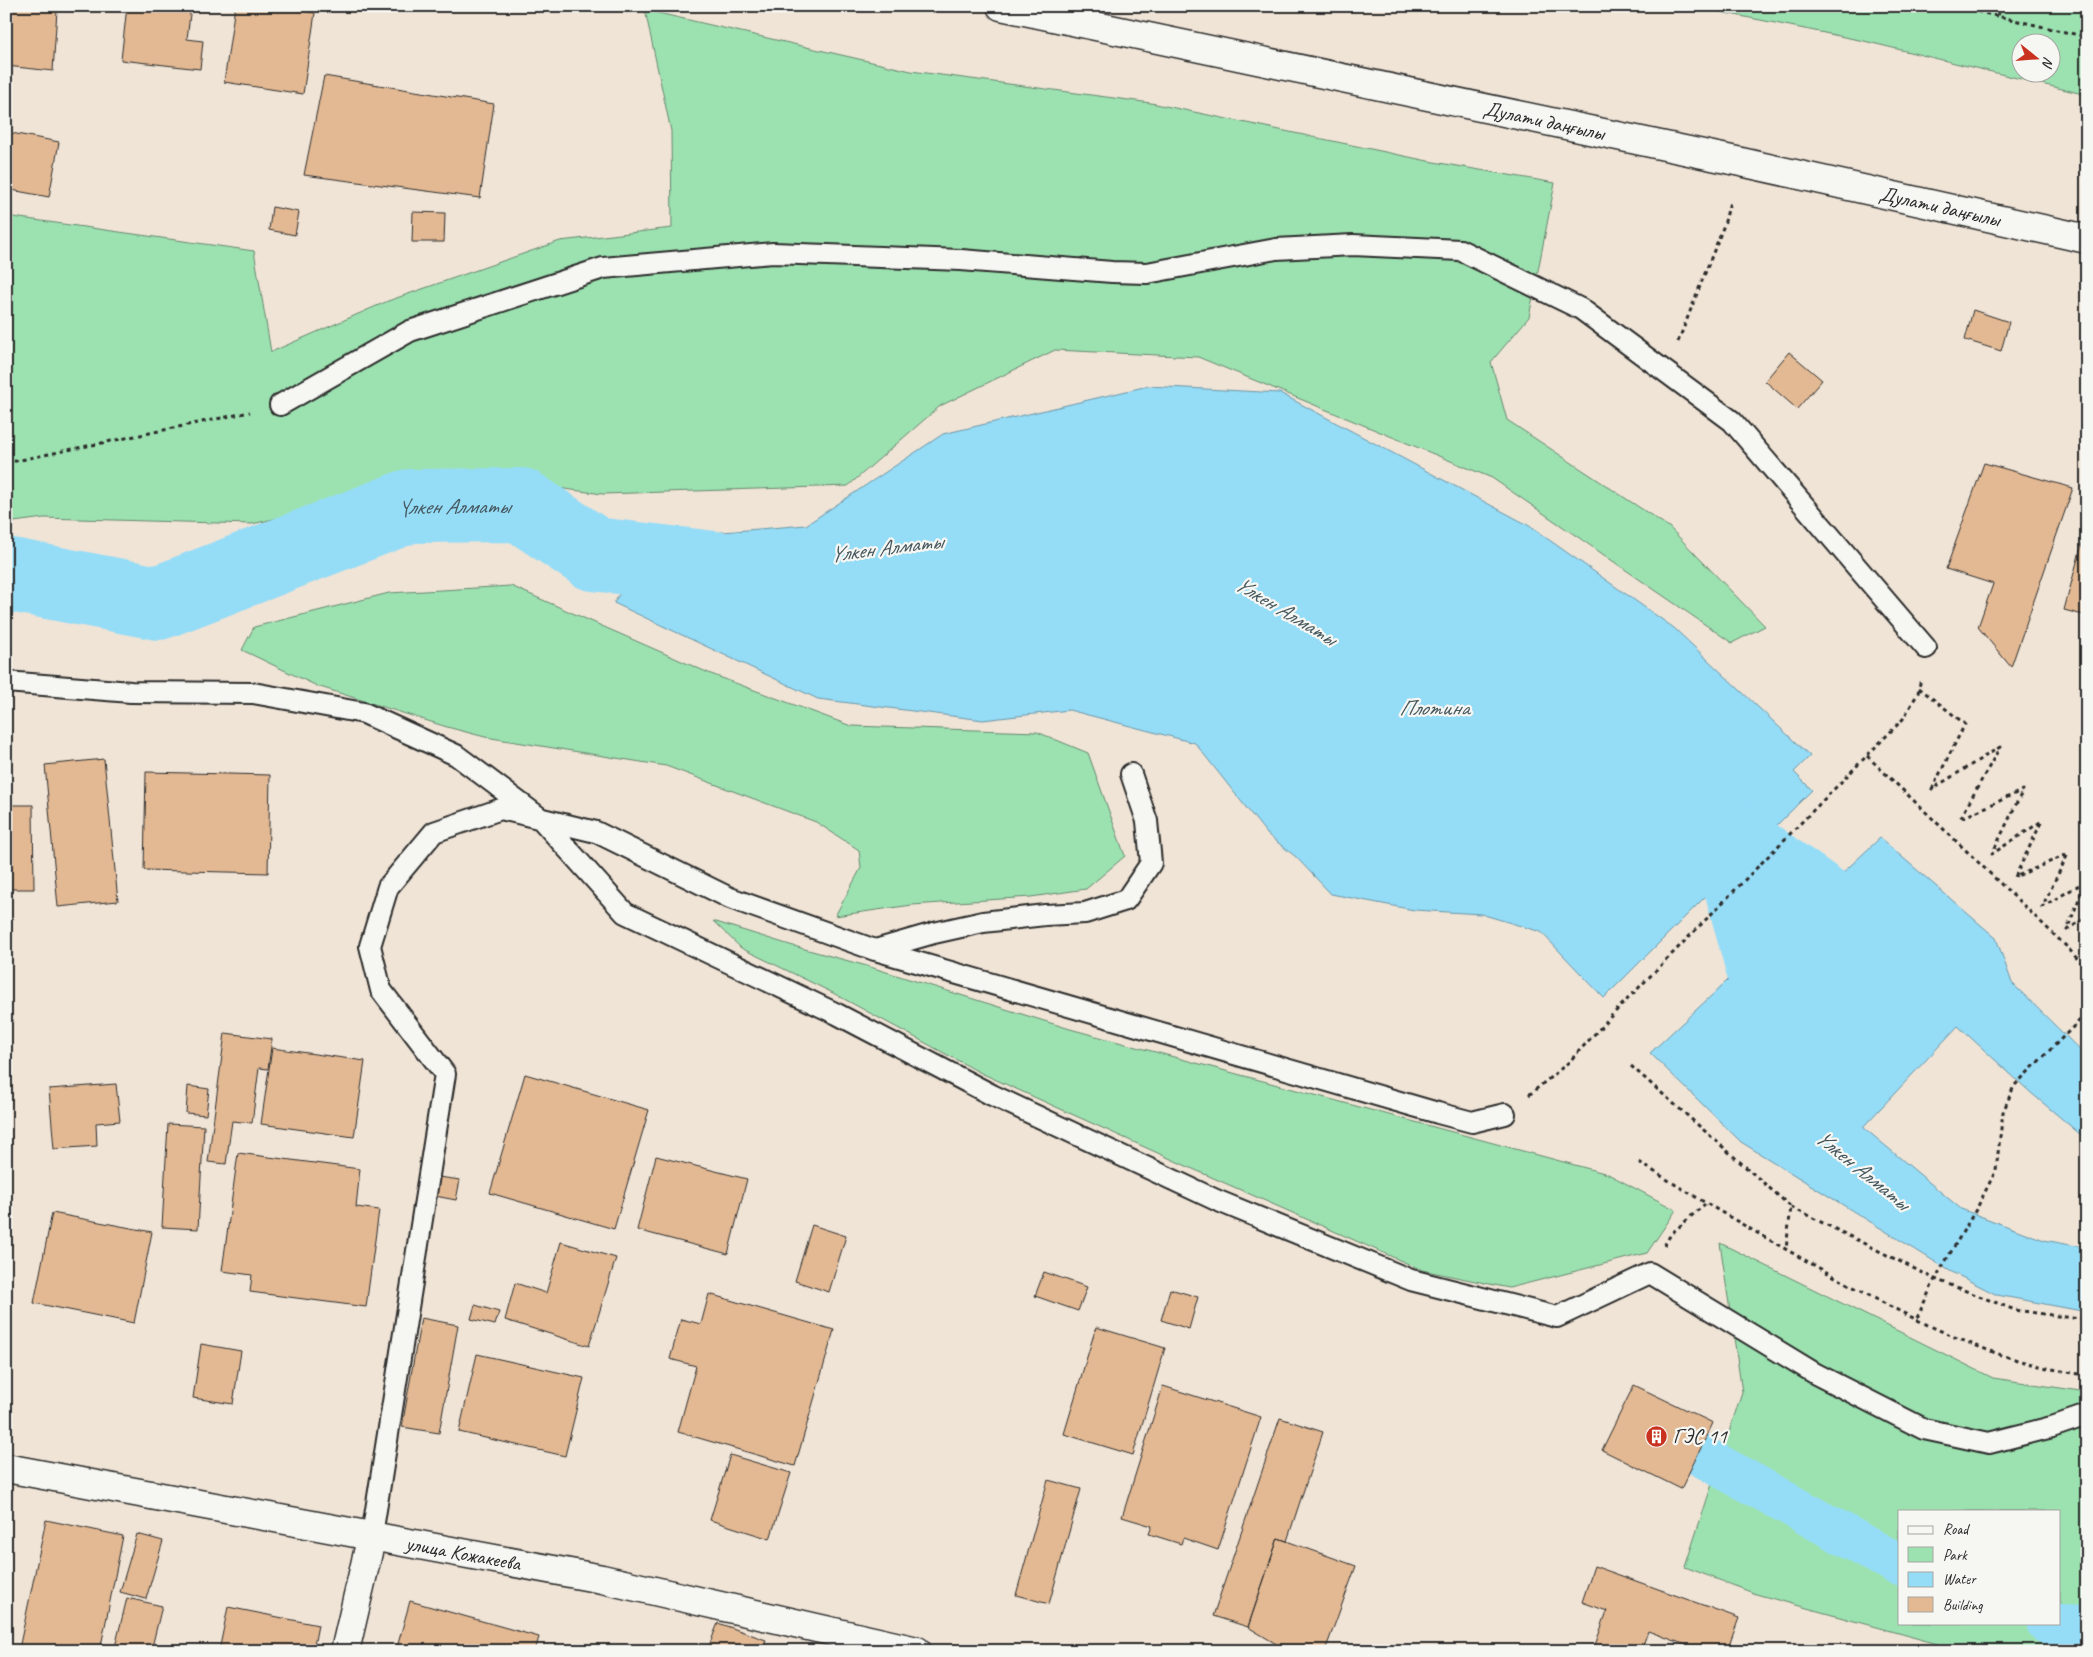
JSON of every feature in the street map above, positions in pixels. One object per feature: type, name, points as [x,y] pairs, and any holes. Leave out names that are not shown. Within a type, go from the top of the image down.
[{"type":"main road","name":"Дулати даңғылы","points":[[1001,6],[1741,162],[2087,239]]},
{"type":"main road","name":"улица Кожакеева","points":[[6,1468],[602,1579],[917,1651]]},
{"type":"main road","points":[[345,1651],[372,1535]]},
{"type":"lane","points":[[280,405],[410,331],[603,268],[773,253],[961,260],[1147,273],[1276,249],[1353,245],[1460,250],[1581,309],[1732,421],[1926,648]]},
{"type":"lane","points":[[6,682],[131,692],[253,693],[364,713],[456,755],[540,818],[625,913],[837,1014],[1010,1103],[1216,1200],[1411,1280],[1557,1317],[1650,1273],[1816,1374],[1924,1429],[1989,1443],[2087,1416]]},
{"type":"lane","points":[[875,950],[983,922],[1045,915],[1085,913],[1126,900],[1151,863],[1148,821],[1131,774]]},
{"type":"lane","points":[[372,1535],[445,1074],[381,990],[370,946],[388,887],[434,832],[502,809],[596,832],[730,898],[875,950],[1472,1122],[1505,1114]]},
{"type":"path","points":[[1954,6],[2087,38]]},
{"type":"path","points":[[1993,6],[1999,16]]},
{"type":"path","points":[[1667,372],[1724,225],[1730,202]]},
{"type":"path","points":[[6,463],[280,405]]},
{"type":"path","points":[[1505,1114],[1569,1062],[1613,1014],[1903,719],[1918,693],[1926,648]]},
{"type":"path","points":[[1919,688],[1966,724],[1932,789],[2000,747],[1960,819],[2023,790],[1992,854],[2042,821],[2015,876],[2068,854],[2042,907],[2086,881],[2067,930],[2087,917]]},
{"type":"path","points":[[1867,756],[2068,948],[2087,970]]},
{"type":"path","points":[[2082,966],[2087,958]]},
{"type":"path","points":[[1917,1318],[1935,1279],[1978,1206],[1996,1170],[2003,1112],[2014,1086],[2087,1013]]},
{"type":"path","points":[[1631,1066],[1791,1206],[1935,1279],[2015,1310],[2087,1320]]},
{"type":"path","points":[[1639,1162],[1705,1204],[1868,1295],[1982,1349],[2063,1372],[2087,1374]]},
{"type":"path","points":[[1650,1273],[1672,1234],[1705,1204]]},
{"type":"path","points":[[1786,1250],[1791,1206]]},
{"type":"green space","points":[[1691,6],[2087,6],[2087,95],[2033,82],[2060,82],[2060,32],[2010,32],[2010,76],[1864,41]]},
{"type":"green space","points":[[645,10],[911,71],[1151,103],[1428,161],[1555,183],[1529,317],[1491,362],[1507,420],[1669,527],[1765,626],[1732,643],[1492,478],[1198,357],[1055,350],[940,406],[848,486],[603,494],[434,472],[404,489],[252,524],[44,518],[6,523],[6,216],[254,251],[271,352],[388,301],[560,241],[672,228],[671,131]]},
{"type":"green space","points":[[511,586],[711,674],[851,726],[1037,732],[1088,753],[1125,856],[1086,889],[1031,897],[912,905],[835,916],[861,868],[859,850],[816,822],[666,766],[485,737],[447,727],[317,686],[242,650],[254,627],[389,593]]},
{"type":"green space","points":[[713,921],[867,966],[1070,1029],[1608,1174],[1676,1210],[1647,1253],[1509,1288],[1422,1270],[981,1073],[833,993],[741,948]]},
{"type":"green space","points":[[1720,1243],[1993,1378],[2087,1392],[2087,1651],[1963,1651],[1756,1594],[1685,1567],[1742,1392]]},
{"type":"water","name":"Плотина","points":[[1148,386],[1280,393],[1528,525],[1674,628],[1810,756],[1794,772],[1812,790],[1604,998],[1541,932],[1481,914],[1414,910],[1331,894],[1296,857],[1267,834],[1195,743],[1069,710],[983,720],[818,699],[614,603],[652,538],[806,525],[943,434]]},
{"type":"water","points":[[1880,838],[1996,938],[2012,983],[2087,1057],[2087,1140],[2030,1092],[1958,1026],[1863,1127],[1961,1209],[2044,1240],[2087,1248],[2087,1312],[1997,1295],[1950,1271],[1741,1142],[1650,1053]]},
{"type":"building","points":[[6,6],[39,6],[39,9],[57,10],[53,71],[6,66]]},
{"type":"building","points":[[127,6],[191,6],[187,39],[203,41],[200,69],[121,60]]},
{"type":"building","points":[[235,6],[270,6],[315,13],[303,94],[224,82]]},
{"type":"building","points":[[324,76],[494,104],[480,198],[304,175]]},
{"type":"building","points":[[6,132],[59,142],[49,197],[6,189]]},
{"type":"building","points":[[272,207],[299,212],[295,235],[269,230]]},
{"type":"building","points":[[413,212],[445,213],[444,242],[412,242]]},
{"type":"building","points":[[1973,310],[2009,322],[2001,351],[1965,340]]},
{"type":"building","points":[[1789,352],[1822,380],[1797,409],[1765,381]]},
{"type":"building","points":[[1984,463],[2073,488],[2011,667],[1978,627],[1993,584],[1946,569]]},
{"type":"building","points":[[2087,525],[2087,616],[2064,610]]},
{"type":"building","points":[[104,759],[118,901],[58,907],[45,765]]},
{"type":"building","points":[[146,772],[270,775],[268,873],[144,870]]},
{"type":"building","points":[[6,805],[33,805],[34,889],[6,889]]},
{"type":"building","points":[[225,1033],[272,1039],[268,1069],[259,1068],[252,1123],[232,1121],[226,1164],[208,1162]]},
{"type":"building","points":[[272,1048],[365,1061],[354,1137],[261,1124]]},
{"type":"building","points":[[525,1074],[649,1110],[614,1229],[490,1193]]},
{"type":"building","points":[[116,1084],[120,1121],[96,1123],[97,1146],[54,1149],[49,1089]]},
{"type":"building","points":[[188,1086],[209,1089],[206,1115],[186,1113]]},
{"type":"building","points":[[168,1124],[204,1126],[198,1229],[162,1227]]},
{"type":"building","points":[[238,1153],[360,1169],[356,1207],[379,1210],[366,1307],[250,1292],[252,1275],[222,1271]]},
{"type":"building","points":[[656,1156],[747,1179],[728,1254],[637,1230]]},
{"type":"building","points":[[439,1177],[460,1180],[456,1200],[435,1196]]},
{"type":"building","points":[[52,1213],[152,1232],[134,1323],[34,1303]]},
{"type":"building","points":[[812,1225],[846,1236],[829,1292],[795,1281]]},
{"type":"building","points":[[561,1242],[616,1258],[589,1346],[505,1320],[515,1283],[546,1293]]},
{"type":"building","points":[[1044,1272],[1087,1287],[1078,1311],[1035,1296]]},
{"type":"building","points":[[1170,1289],[1198,1297],[1189,1329],[1161,1320]]},
{"type":"building","points":[[709,1294],[834,1330],[795,1466],[678,1432],[696,1366],[670,1359],[681,1319],[701,1324]]},
{"type":"building","points":[[475,1305],[499,1312],[495,1325],[471,1319]]},
{"type":"building","points":[[421,1318],[458,1325],[439,1433],[402,1427]]},
{"type":"building","points":[[1096,1327],[1165,1348],[1133,1455],[1064,1434]]},
{"type":"building","points":[[201,1344],[241,1351],[233,1404],[193,1398]]},
{"type":"building","points":[[477,1354],[584,1378],[565,1456],[459,1432]]},
{"type":"building","name":"ГЭС 11","points":[[1634,1385],[1713,1423],[1681,1489],[1602,1450]]},
{"type":"building","points":[[1163,1386],[1261,1417],[1218,1550],[1183,1538],[1181,1544],[1149,1534],[1152,1526],[1122,1517]]},
{"type":"building","points":[[1280,1418],[1323,1432],[1287,1541],[1278,1538],[1248,1627],[1213,1616]]},
{"type":"building","points":[[730,1455],[791,1473],[770,1539],[710,1520]]},
{"type":"building","points":[[1048,1480],[1081,1489],[1049,1604],[1016,1595]]},
{"type":"building","points":[[46,1520],[123,1536],[100,1651],[19,1649]]},
{"type":"building","points":[[137,1534],[163,1541],[146,1599],[120,1592]]},
{"type":"building","points":[[1278,1538],[1356,1566],[1325,1651],[1288,1651],[1248,1627]]},
{"type":"building","points":[[1594,1566],[1739,1618],[1727,1651],[1702,1651],[1648,1631],[1641,1651],[1593,1651],[1607,1611],[1582,1602]]},
{"type":"building","points":[[127,1598],[162,1606],[151,1651],[114,1651]]},
{"type":"building","points":[[410,1601],[539,1637],[535,1651],[396,1651]]},
{"type":"building","points":[[228,1607],[318,1625],[313,1651],[219,1651]]},
{"type":"building","points":[[718,1623],[766,1640],[762,1651],[707,1651]]},
{"type":"waterway","name":"Үлкен Алматы","points":[[6,574],[158,603],[409,506],[521,505],[594,554],[731,570],[740,568]]},
{"type":"waterway","name":"Үлкен Алматы","points":[[1671,787],[1727,835],[1899,956]]},
{"type":"waterway","name":"Үлкен Алматы","points":[[1727,835],[1785,1050]]},
{"type":"waterway","points":[[1698,1454],[1898,1564]]},
{"type":"waterway","points":[[2051,1624],[2087,1627]]},
{"type":"place","name":"ГЭС 11","points":[[1657,1436]]}]
